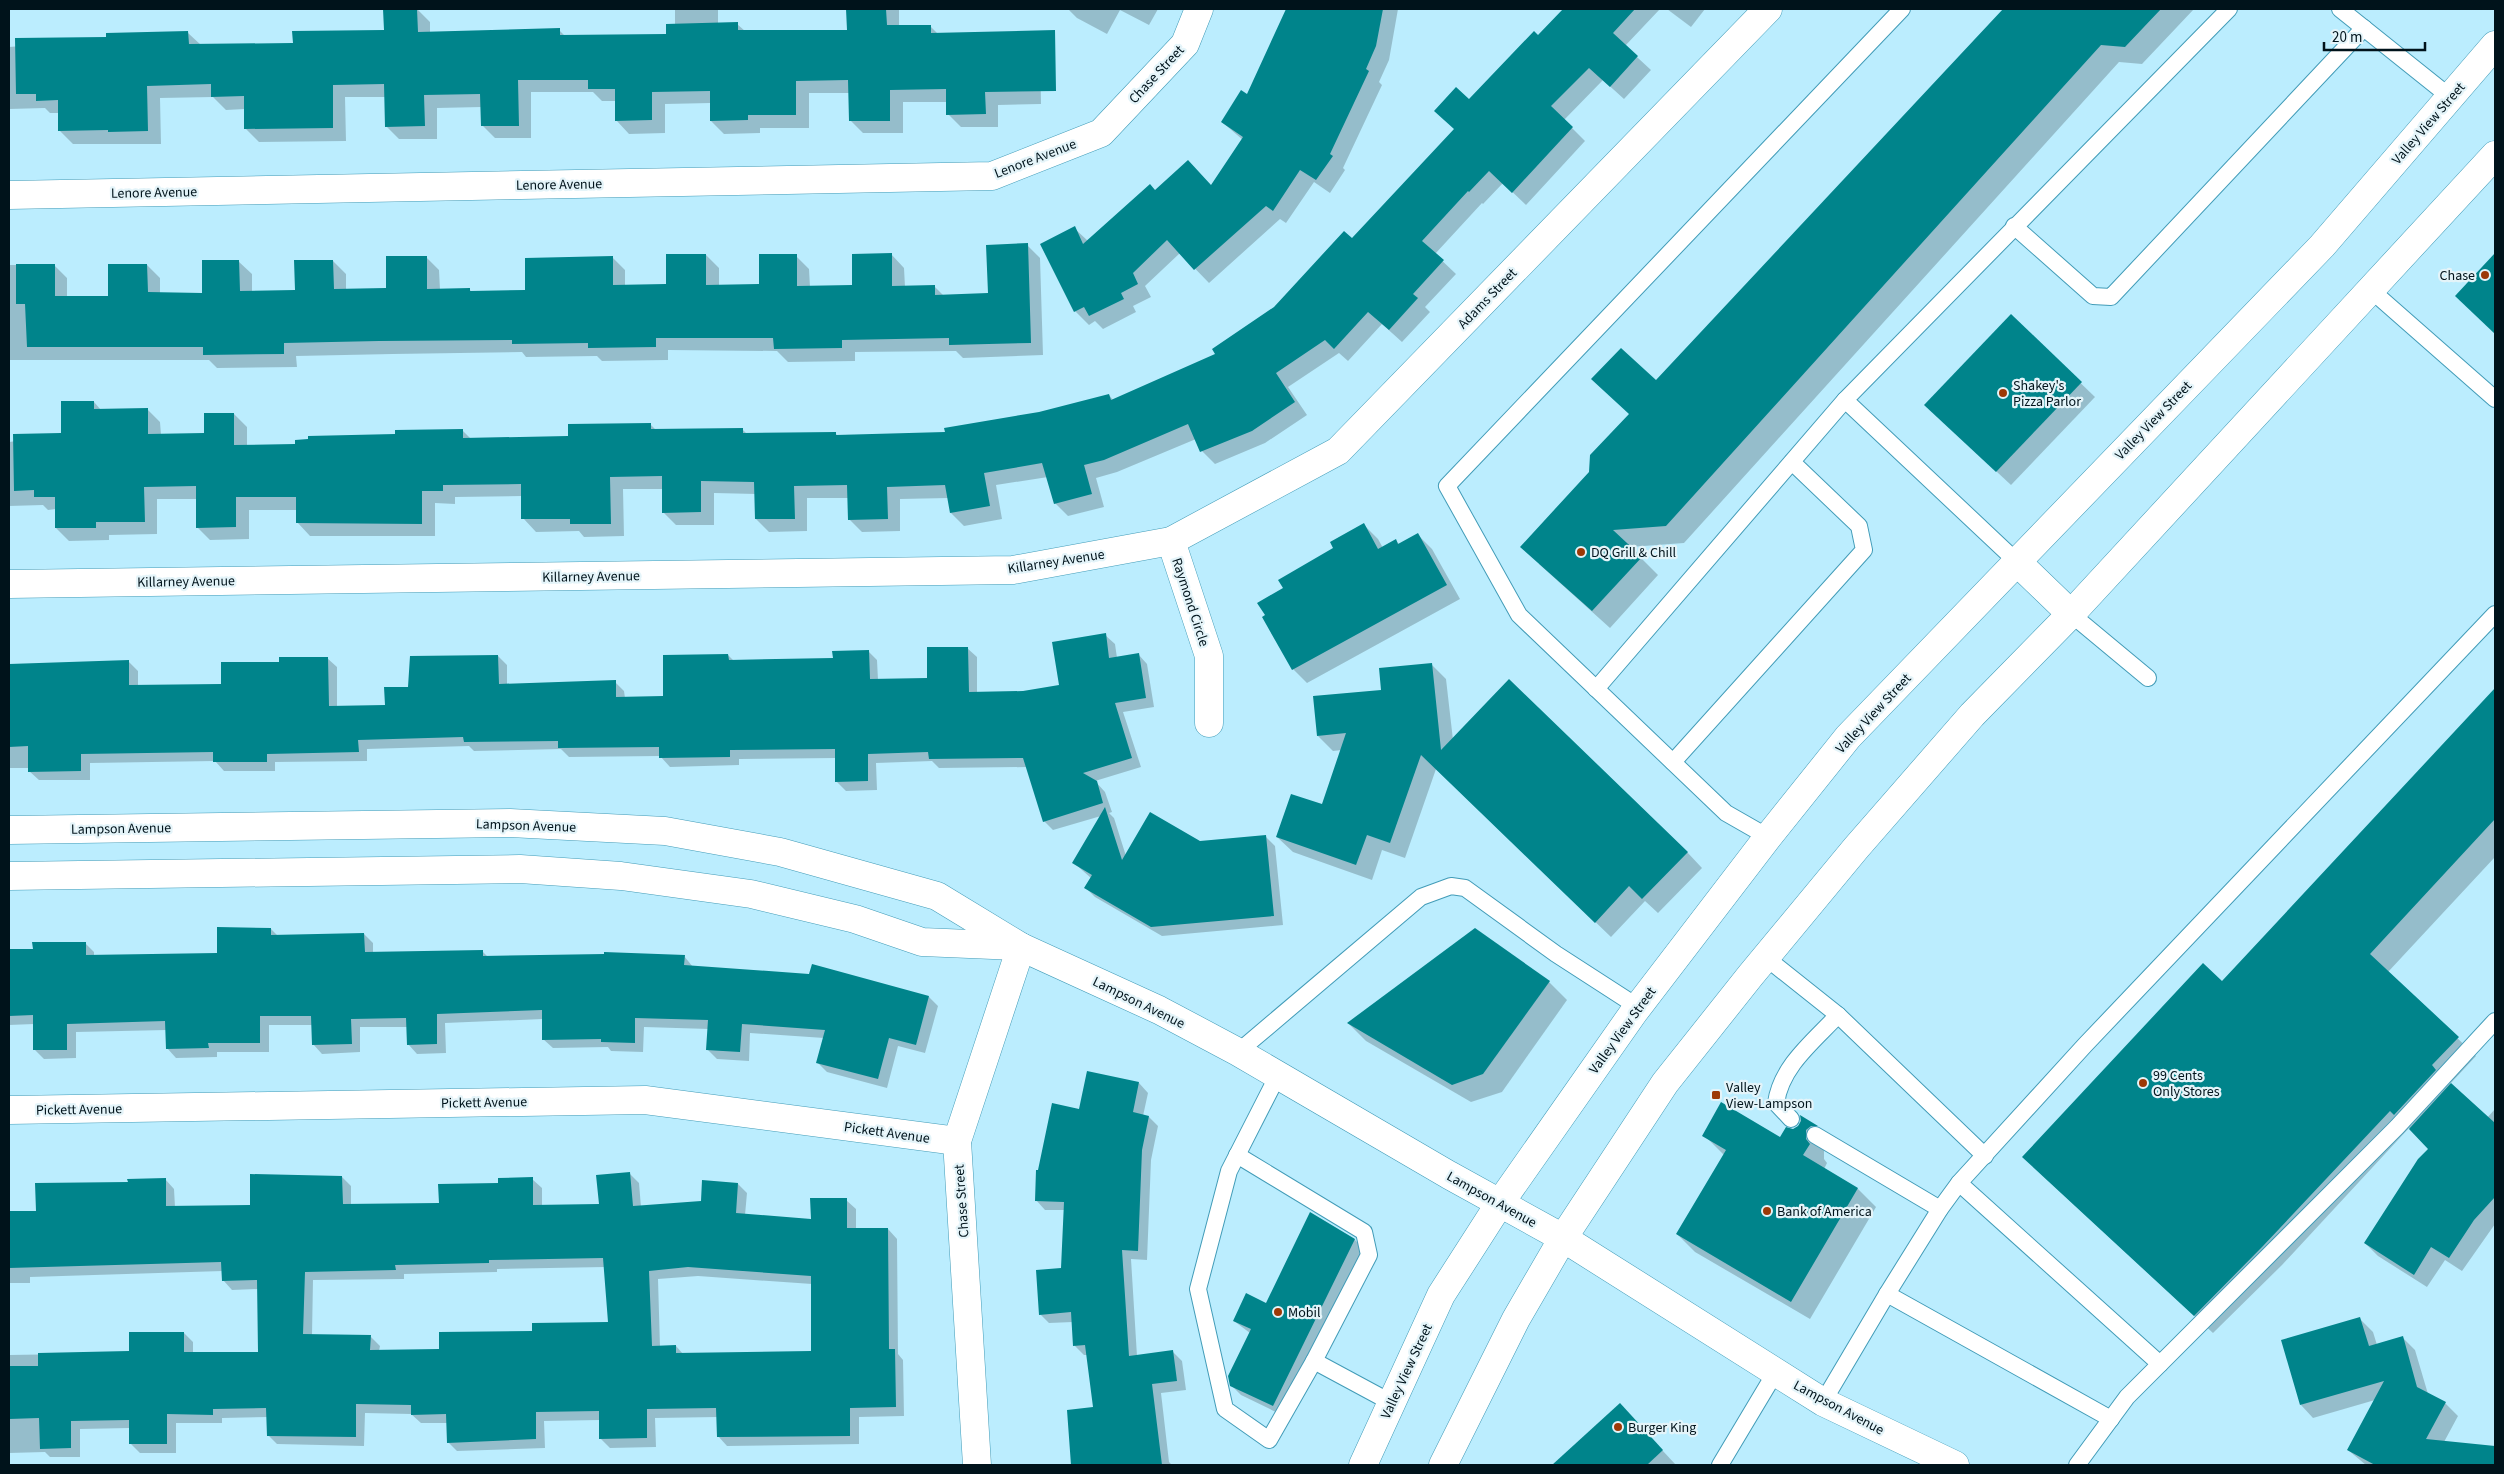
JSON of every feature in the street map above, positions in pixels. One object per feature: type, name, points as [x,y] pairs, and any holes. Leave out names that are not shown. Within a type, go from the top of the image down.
[{"type":"main road","name":"Chase Street","points":[[1101,133],[1185,44],[1199,9]]},
{"type":"main road","name":"Adams Street","points":[[1171,542],[1338,451],[1768,9]]},
{"type":"main road","name":"Valley View Street","points":[[1363,1465],[1441,1295],[1500,1203],[1638,1007],[1768,837],[1848,737],[2322,246],[2495,45]]},
{"type":"main road","name":"Lenore Avenue","points":[[9,195],[992,176],[1101,133]]},
{"type":"main road","points":[[1443,1465],[1516,1319],[1563,1238],[1665,1083],[1765,957],[1856,848],[1972,715],[2071,614],[2495,155]]},
{"type":"main road","name":"Killarney Avenue","points":[[9,584],[1013,570],[1171,542]]},
{"type":"main road","name":"Raymond Circle","points":[[1171,542],[1209,656],[1209,723]]},
{"type":"main road","points":[[2016,561],[2071,614]]},
{"type":"main road","name":"Lampson Avenue","points":[[9,830],[510,822],[665,831],[780,852],[936,896],[1021,947],[1159,1010],[1238,1052],[1563,1238],[1823,1402],[1955,1465]]},
{"type":"main road","name":"Lampson Avenue","points":[[9,876],[520,869],[621,876],[750,894],[854,919],[922,942],[1021,947]]},
{"type":"main road","name":"Chase Street","points":[[977,1465],[957,1141],[1021,947]]},
{"type":"main road","name":"Pickett Avenue","points":[[9,1110],[645,1100],[957,1141]]},
{"type":"lane","points":[[1768,837],[1726,813],[1519,615],[1447,486],[1902,9]]},
{"type":"lane","points":[[1596,689],[1845,400],[2229,9]]},
{"type":"lane","points":[[2340,9],[2450,97]]},
{"type":"lane","points":[[2014,226],[2093,296],[2111,297],[2364,28]]},
{"type":"lane","points":[[2371,290],[2495,399]]},
{"type":"lane","points":[[1845,400],[2016,561]]},
{"type":"lane","points":[[1673,762],[1864,550],[1859,526],[1792,462]]},
{"type":"lane","points":[[2071,614],[2148,678]]},
{"type":"lane","points":[[1823,1402],[1886,1294],[1940,1209],[1960,1184],[2091,1038],[2495,614]]},
{"type":"lane","points":[[1238,1052],[1421,897],[1451,886],[1465,888],[1556,954],[1638,1007]]},
{"type":"lane","points":[[1765,957],[1838,1015],[1985,1156]]},
{"type":"lane","points":[[1791,1119],[1776,1103],[1778,1091],[1789,1067],[1838,1015]]},
{"type":"lane","points":[[2077,1465],[2127,1397],[2397,1127],[2495,1021]]},
{"type":"lane","points":[[1237,1155],[1364,1232],[1369,1255],[1314,1361],[1269,1440],[1225,1409],[1198,1289],[1229,1171],[1237,1155],[1278,1075]]},
{"type":"lane","points":[[1815,1135],[1940,1209]]},
{"type":"lane","points":[[1960,1184],[2160,1364]]},
{"type":"lane","points":[[1886,1294],[2111,1419]]},
{"type":"lane","points":[[1314,1361],[1392,1403]]},
{"type":"lane","points":[[1720,1465],[1775,1373]]},
{"type":"building","points":[[383,9],[417,9],[418,32],[560,28],[560,35],[666,34],[666,24],[738,22],[738,30],[847,30],[846,9],[886,9],[887,25],[931,25],[931,33],[1055,30],[1056,91],[985,92],[986,114],[946,115],[946,89],[890,90],[890,121],[849,121],[848,80],[796,81],[796,115],[748,115],[748,120],[710,121],[710,91],[652,92],[652,120],[615,121],[615,89],[588,89],[588,80],[518,80],[519,126],[481,126],[480,94],[424,95],[425,126],[385,127],[384,84],[333,85],[333,128],[244,129],[244,96],[211,97],[211,84],[147,86],[148,131],[108,132],[108,130],[58,131],[58,100],[36,101],[36,94],[16,94],[15,38],[106,37],[106,33],[188,31],[189,44],[293,43],[292,31],[384,30]]},
{"type":"building","points":[[1286,9],[1383,9],[1376,46],[1366,69],[1369,71],[1330,154],[1333,156],[1316,180],[1300,170],[1273,211],[1266,206],[1194,270],[1167,240],[1133,273],[1138,284],[1121,293],[1124,299],[1089,316],[1084,307],[1074,312],[1040,244],[1075,226],[1083,244],[1150,184],[1155,190],[1188,160],[1211,185],[1243,137],[1221,122],[1241,90],[1247,94]]},
{"type":"building","points":[[1563,9],[1635,9],[1613,33],[1638,56],[1610,87],[1589,68],[1551,106],[1573,127],[1512,193],[1489,171],[1422,241],[1444,260],[1413,294],[1418,298],[1389,330],[1368,312],[1334,349],[1325,340],[1276,373],[1295,402],[1252,431],[1200,452],[1188,424],[1104,460],[1084,465],[1092,494],[1054,504],[1042,463],[984,473],[990,506],[950,513],[945,485],[887,487],[888,519],[848,520],[847,485],[794,486],[795,519],[755,519],[754,482],[701,481],[701,512],[662,513],[662,476],[610,477],[611,524],[570,524],[570,519],[521,519],[521,484],[443,485],[443,491],[422,491],[422,524],[296,523],[296,497],[236,497],[236,527],[196,528],[196,486],[144,487],[145,522],[96,522],[96,528],[55,528],[55,497],[34,497],[34,490],[14,491],[13,434],[61,433],[61,401],[94,401],[94,409],[148,408],[148,434],[204,433],[204,413],[234,413],[234,445],[295,444],[295,440],[308,439],[308,436],[395,434],[395,430],[463,429],[463,438],[568,436],[568,424],[651,423],[651,429],[743,428],[743,433],[836,432],[836,435],[945,432],[944,428],[1039,412],[1109,394],[1111,400],[1215,354],[1212,349],[1274,307],[1344,231],[1352,238],[1454,129],[1434,111],[1456,87],[1469,99],[1534,31],[1538,35]]},
{"type":"building","points":[[2003,9],[2161,9],[2125,47],[2101,45],[1666,526],[1613,530],[1642,557],[1592,611],[1520,547],[1589,472],[1590,455],[1629,414],[1591,379],[1621,348],[1656,380]]},
{"type":"building","points":[[1028,243],[1031,343],[949,345],[949,338],[842,340],[842,348],[774,349],[773,338],[656,338],[656,347],[588,348],[588,343],[512,344],[512,340],[379,341],[284,343],[284,354],[203,355],[203,347],[27,347],[25,304],[16,304],[16,264],[55,264],[55,296],[108,296],[108,264],[147,264],[148,292],[202,293],[202,260],[239,260],[240,291],[295,290],[294,260],[333,260],[334,289],[386,288],[386,256],[427,256],[427,289],[470,288],[470,291],[525,290],[525,258],[613,256],[613,285],[666,284],[666,254],[706,254],[706,285],[759,284],[759,254],[797,254],[797,286],[852,285],[852,254],[892,253],[892,286],[935,285],[935,295],[988,293],[986,245]]},
{"type":"building","name":"Chase","points":[[2495,253],[2495,334],[2455,296]]},
{"type":"building","name":"Shakey's Pizza Parlor","points":[[2011,314],[2082,382],[1996,472],[1924,405]]},
{"type":"building","points":[[1364,523],[1378,549],[1396,539],[1398,544],[1418,533],[1447,585],[1292,670],[1262,617],[1265,615],[1257,603],[1283,588],[1278,580],[1333,548],[1330,542]]},
{"type":"building","points":[[1106,633],[1109,658],[1139,653],[1146,698],[1115,703],[1132,758],[1083,773],[1097,781],[1103,803],[1043,822],[1023,758],[929,759],[928,752],[868,754],[868,781],[835,782],[835,749],[730,750],[730,757],[659,758],[659,747],[558,748],[558,741],[464,742],[463,737],[358,740],[359,752],[267,754],[267,762],[213,762],[213,752],[81,754],[81,771],[28,772],[28,746],[9,747],[9,664],[129,660],[129,685],[221,684],[221,662],[279,662],[279,657],[328,657],[329,706],[385,705],[384,687],[408,687],[410,656],[498,655],[499,684],[616,680],[616,697],[663,696],[663,655],[728,654],[729,660],[833,658],[832,651],[869,650],[870,679],[927,678],[927,647],[968,647],[969,692],[1023,691],[1059,685],[1052,642]]},
{"type":"building","points":[[1432,663],[1441,750],[1509,679],[1688,852],[1642,899],[1629,886],[1595,923],[1421,755],[1390,843],[1367,835],[1356,865],[1276,837],[1291,794],[1322,804],[1346,733],[1317,736],[1313,696],[1381,690],[1379,668]]},
{"type":"building","points":[[2495,688],[2495,819],[2370,954],[2459,1037],[2432,1065],[2436,1070],[2394,1115],[2390,1111],[2194,1316],[2022,1157],[2203,963],[2222,981]]},
{"type":"building","points":[[1105,807],[1122,860],[1150,812],[1200,841],[1266,835],[1274,916],[1151,927],[1084,888],[1092,875],[1072,863]]},
{"type":"building","points":[[217,927],[271,928],[271,935],[364,933],[365,952],[483,950],[483,956],[604,954],[604,952],[685,955],[684,965],[809,974],[812,964],[929,996],[916,1045],[889,1038],[878,1079],[816,1063],[825,1030],[742,1024],[740,1052],[706,1050],[708,1020],[635,1018],[635,1043],[601,1042],[601,1039],[542,1040],[542,1010],[437,1014],[437,1044],[407,1045],[406,1018],[351,1019],[352,1044],[312,1045],[311,1016],[260,1016],[260,1043],[208,1043],[209,1048],[166,1049],[165,1021],[67,1024],[67,1050],[33,1050],[33,1015],[9,1016],[9,949],[33,949],[32,942],[86,942],[86,955],[217,953]]},
{"type":"building","points":[[1475,928],[1550,981],[1483,1074],[1452,1085],[1347,1023]]},
{"type":"building","points":[[1087,1071],[1139,1082],[1133,1112],[1149,1116],[1142,1150],[1138,1251],[1122,1250],[1129,1356],[1173,1350],[1177,1381],[1152,1384],[1162,1465],[1071,1465],[1067,1410],[1093,1407],[1085,1345],[1073,1346],[1071,1312],[1039,1315],[1036,1270],[1061,1268],[1064,1202],[1035,1201],[1036,1170],[1038,1170],[1052,1103],[1079,1109]]},
{"type":"building","points":[[2451,1083],[2495,1123],[2495,1197],[2474,1220],[2449,1258],[2431,1247],[2414,1275],[2364,1243],[2418,1159],[2428,1149],[2409,1129]]},
{"type":"building","name":"Bank of America","points":[[1721,1102],[1780,1137],[1786,1127],[1793,1129],[1798,1126],[1801,1121],[1800,1115],[1818,1126],[1811,1126],[1806,1130],[1806,1139],[1810,1144],[1803,1155],[1858,1188],[1791,1302],[1676,1234],[1726,1150],[1702,1136]]},
{"type":"building","points":[[630,1172],[633,1206],[701,1201],[702,1180],[738,1183],[736,1213],[811,1219],[810,1198],[847,1198],[847,1228],[888,1228],[889,1349],[895,1349],[896,1407],[850,1408],[850,1436],[717,1437],[716,1408],[647,1409],[647,1438],[599,1439],[599,1411],[536,1412],[536,1439],[447,1443],[446,1414],[411,1415],[411,1405],[356,1404],[356,1437],[267,1436],[266,1408],[213,1409],[213,1415],[167,1414],[167,1444],[129,1444],[129,1420],[71,1421],[71,1448],[40,1449],[39,1418],[9,1419],[9,1366],[38,1366],[38,1353],[129,1351],[129,1332],[184,1332],[184,1352],[258,1352],[257,1280],[222,1281],[221,1262],[9,1268],[9,1211],[36,1211],[35,1183],[128,1182],[127,1179],[166,1178],[166,1206],[250,1205],[250,1174],[342,1176],[343,1204],[439,1203],[438,1184],[498,1183],[498,1178],[533,1177],[533,1205],[599,1204],[596,1175]],"holes":[[[603,1258],[608,1322],[532,1323],[532,1331],[439,1332],[439,1349],[370,1350],[371,1335],[303,1334],[305,1272],[396,1270],[395,1265],[489,1263],[489,1260]],[[688,1267],[811,1276],[811,1351],[676,1353],[676,1345],[652,1346],[649,1271]]]},
{"type":"building","name":"Mobil","points":[[1310,1212],[1355,1239],[1273,1406],[1230,1386],[1228,1376],[1251,1329],[1233,1321],[1246,1293],[1266,1303]]},
{"type":"building","points":[[2360,1317],[2369,1346],[2403,1336],[2417,1387],[2446,1402],[2426,1439],[2495,1446],[2495,1465],[2375,1465],[2347,1450],[2384,1381],[2300,1405],[2281,1340]]},
{"type":"building","name":"Burger King","points":[[1620,1403],[1663,1450],[1647,1465],[1552,1465]]},
{"type":"place","name":"Chase","points":[[2485,275]]},
{"type":"place","name":"Shakey's Pizza Parlor","points":[[2003,393]]},
{"type":"place","name":"DQ Grill & Chill","points":[[1581,552]]},
{"type":"place","name":"99 Cents Only Stores","points":[[2143,1083]]},
{"type":"place","name":"Valley View-Lampson","points":[[1716,1095]]},
{"type":"place","name":"Bank of America","points":[[1767,1211]]},
{"type":"place","name":"Mobil","points":[[1278,1312]]},
{"type":"place","name":"Burger King","points":[[1618,1427]]}]
